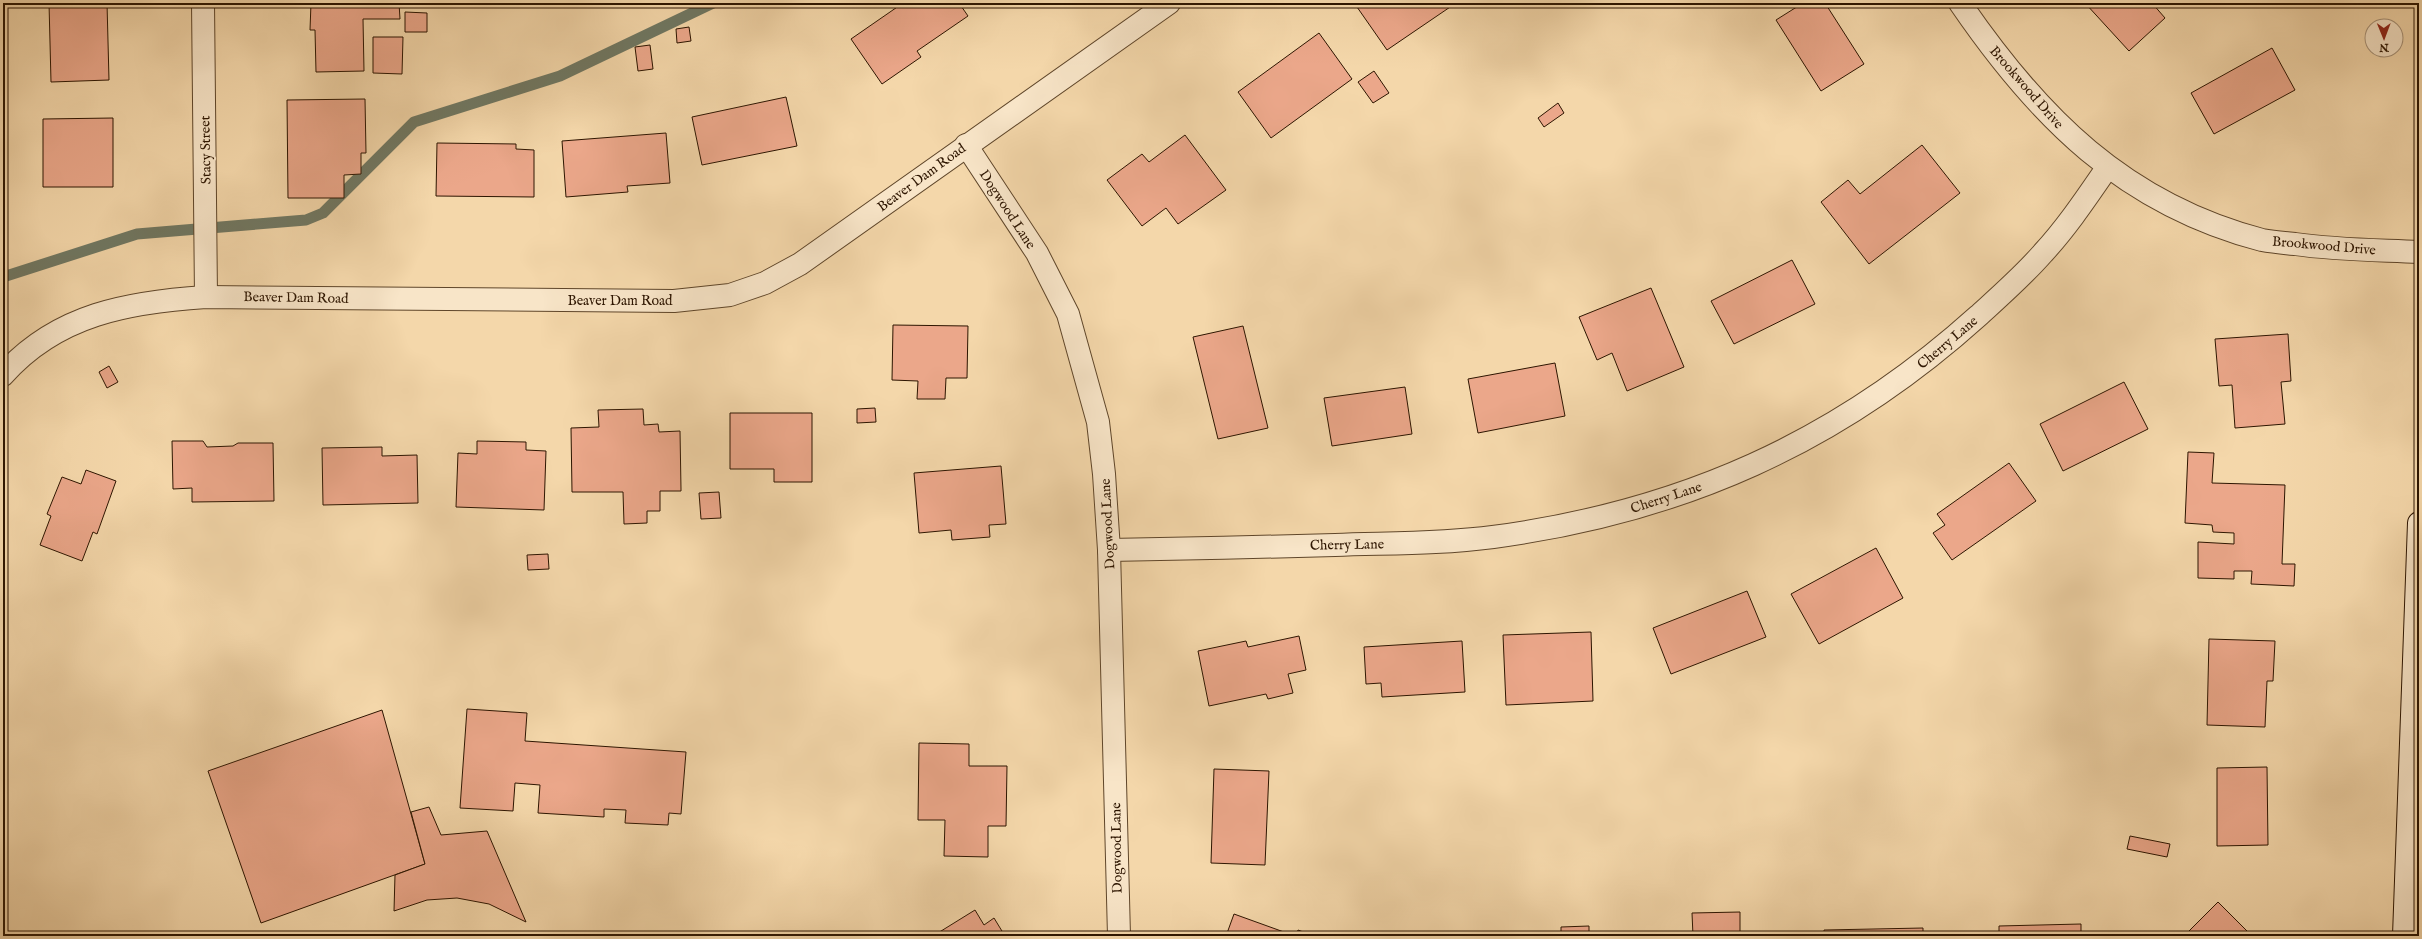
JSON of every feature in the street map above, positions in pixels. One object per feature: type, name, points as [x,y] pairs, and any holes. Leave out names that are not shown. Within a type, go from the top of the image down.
[{"type":"street","name":"Stacy Street","points":[[203,3],[206,296]]},
{"type":"street","name":"Beaver Dam Road","points":[[3,375],[18,359],[46,337],[75,322],[109,310],[156,300],[206,296],[674,301],[730,295],[765,283],[800,264],[966,145],[1169,3]]},
{"type":"street","name":"Brookwood Drive","points":[[1960,3],[2000,60],[2040,106],[2067,134],[2107,168],[2164,203],[2210,223],[2263,240],[2332,249],[2419,252]]},
{"type":"street","name":"Dogwood Lane","points":[[966,145],[1037,253],[1068,314],[1098,422],[1104,474],[1109,550],[1119,936]]},
{"type":"street","name":"Cherry Lane","points":[[1109,550],[1420,543],[1490,537],[1550,528],[1602,517],[1658,501],[1725,478],[1769,459],[1854,412],[1894,385],[1946,344],[2043,254],[2107,168]]},
{"type":"street","points":[[2404,936],[2419,523]]},
{"type":"building","points":[[49,3],[107,3],[109,80],[51,82]]},
{"type":"building","points":[[311,3],[399,3],[400,19],[363,19],[364,71],[316,72],[315,30],[310,30]]},
{"type":"building","points":[[903,3],[959,3],[968,16],[917,51],[921,57],[882,84],[851,39]]},
{"type":"building","points":[[1362,3],[1456,3],[1387,50],[1357,7]]},
{"type":"building","points":[[1803,3],[1825,3],[1864,64],[1821,91],[1776,20]]},
{"type":"building","points":[[2085,3],[2152,3],[2165,18],[2129,51]]},
{"type":"building","points":[[405,12],[427,13],[427,32],[405,32]]},
{"type":"building","points":[[689,27],[691,41],[677,43],[676,29]]},
{"type":"building","points":[[1319,33],[1352,79],[1271,138],[1238,92]]},
{"type":"building","points":[[373,37],[403,37],[402,74],[373,73]]},
{"type":"building","points":[[650,45],[653,69],[638,71],[635,47]]},
{"type":"building","points":[[2272,48],[2295,90],[2214,134],[2191,93]]},
{"type":"building","points":[[1374,71],[1389,93],[1373,103],[1358,82]]},
{"type":"building","points":[[786,97],[797,146],[702,165],[692,117]]},
{"type":"building","points":[[365,99],[366,153],[361,153],[361,174],[344,175],[344,198],[288,198],[287,100]]},
{"type":"building","points":[[1558,103],[1564,113],[1544,127],[1538,118]]},
{"type":"building","points":[[113,118],[113,187],[43,187],[43,119]]},
{"type":"building","points":[[666,133],[670,183],[627,186],[628,192],[566,197],[562,141]]},
{"type":"building","points":[[1185,135],[1226,190],[1178,224],[1166,208],[1142,226],[1107,180],[1142,154],[1149,162]]},
{"type":"building","points":[[437,143],[516,144],[516,149],[534,150],[534,197],[436,196]]},
{"type":"building","points":[[1922,145],[1960,193],[1869,264],[1821,202],[1848,180],[1860,194]]},
{"type":"building","points":[[1792,260],[1815,304],[1734,344],[1711,301]]},
{"type":"building","points":[[1651,288],[1684,367],[1627,391],[1612,353],[1597,360],[1579,317]]},
{"type":"building","points":[[893,325],[968,326],[967,378],[946,378],[945,399],[917,399],[918,381],[892,380]]},
{"type":"building","points":[[1243,326],[1268,428],[1218,439],[1193,337]]},
{"type":"building","points":[[2288,334],[2291,381],[2281,382],[2285,424],[2235,428],[2232,385],[2219,386],[2215,339]]},
{"type":"building","points":[[1555,363],[1565,416],[1478,433],[1468,379]]},
{"type":"building","points":[[109,366],[118,382],[107,388],[99,372]]},
{"type":"building","points":[[2124,382],[2148,429],[2063,471],[2040,424]]},
{"type":"building","points":[[1405,387],[1412,434],[1332,446],[1324,398]]},
{"type":"building","points":[[875,408],[876,422],[857,423],[857,409]]},
{"type":"building","points":[[643,409],[644,425],[658,424],[659,432],[680,431],[681,491],[660,491],[660,511],[647,511],[647,523],[624,524],[623,492],[572,492],[571,428],[599,427],[598,410]]},
{"type":"building","points":[[730,413],[812,413],[812,482],[774,482],[774,469],[730,469]]},
{"type":"building","points":[[172,441],[203,441],[207,447],[233,446],[238,443],[273,443],[274,501],[192,502],[192,488],[173,489]]},
{"type":"building","points":[[477,441],[526,442],[526,450],[546,451],[544,510],[456,507],[458,453],[477,454]]},
{"type":"building","points":[[382,447],[382,456],[417,455],[418,503],[323,505],[322,448]]},
{"type":"building","points":[[2188,452],[2214,453],[2212,483],[2285,485],[2282,564],[2295,564],[2294,586],[2251,584],[2252,571],[2234,571],[2234,579],[2198,578],[2198,542],[2234,544],[2234,533],[2213,532],[2212,525],[2185,523]]},
{"type":"building","points":[[2009,463],[2036,501],[1952,560],[1933,533],[1945,525],[1937,514]]},
{"type":"building","points":[[1001,466],[1006,524],[989,525],[990,537],[952,540],[951,530],[919,533],[914,473]]},
{"type":"building","points":[[86,470],[116,481],[97,534],[93,532],[82,561],[40,545],[51,516],[47,514],[62,477],[81,484]]},
{"type":"building","points":[[719,492],[721,518],[701,519],[699,493]]},
{"type":"building","points":[[1876,548],[1903,598],[1819,644],[1791,594]]},
{"type":"building","points":[[548,554],[549,569],[528,570],[527,555]]},
{"type":"building","points":[[1747,591],[1766,637],[1671,674],[1653,628]]},
{"type":"building","points":[[1591,632],[1593,701],[1506,705],[1503,635]]},
{"type":"building","points":[[1299,636],[1306,670],[1288,674],[1293,693],[1268,699],[1266,694],[1209,706],[1198,651],[1246,641],[1248,647]]},
{"type":"building","points":[[2209,639],[2275,641],[2273,681],[2267,681],[2265,727],[2207,725]]},
{"type":"building","points":[[1462,641],[1465,692],[1382,697],[1381,683],[1366,684],[1364,647]]},
{"type":"building","points":[[467,709],[527,713],[525,741],[686,752],[681,814],[669,813],[668,825],[625,823],[626,810],[604,809],[604,817],[538,813],[540,785],[515,783],[513,811],[460,808]]},
{"type":"building","points":[[382,710],[425,864],[261,923],[208,771]]},
{"type":"building","points":[[919,743],[969,744],[969,766],[1007,766],[1006,826],[988,826],[988,857],[944,856],[945,820],[918,820]]},
{"type":"building","points":[[2267,767],[2268,845],[2217,846],[2217,768]]},
{"type":"building","points":[[1214,769],[1269,771],[1265,865],[1211,863]]},
{"type":"building","points":[[429,807],[441,835],[487,831],[526,922],[489,904],[457,898],[427,900],[394,911],[395,875],[425,864],[411,812]]},
{"type":"building","points":[[2130,836],[2170,844],[2167,857],[2127,849]]},
{"type":"building","points":[[2218,902],[2252,936],[2184,936]]},
{"type":"building","points":[[975,910],[984,925],[994,918],[1005,936],[933,936]]},
{"type":"building","points":[[1740,912],[1740,936],[1693,936],[1692,913]]},
{"type":"building","points":[[1234,914],[1295,936],[1226,936]]},
{"type":"building","points":[[2081,924],[2081,936],[1999,936],[1999,926]]},
{"type":"building","points":[[1589,926],[1589,936],[1561,936],[1561,927]]},
{"type":"building","points":[[1923,928],[1923,936],[1824,936],[1824,930]]},
{"type":"building","points":[[1298,930],[1314,936],[1296,936]]},
{"type":"waterway","points":[[3,277],[137,234],[306,220],[323,213],[414,122],[560,76],[713,3]]}]
